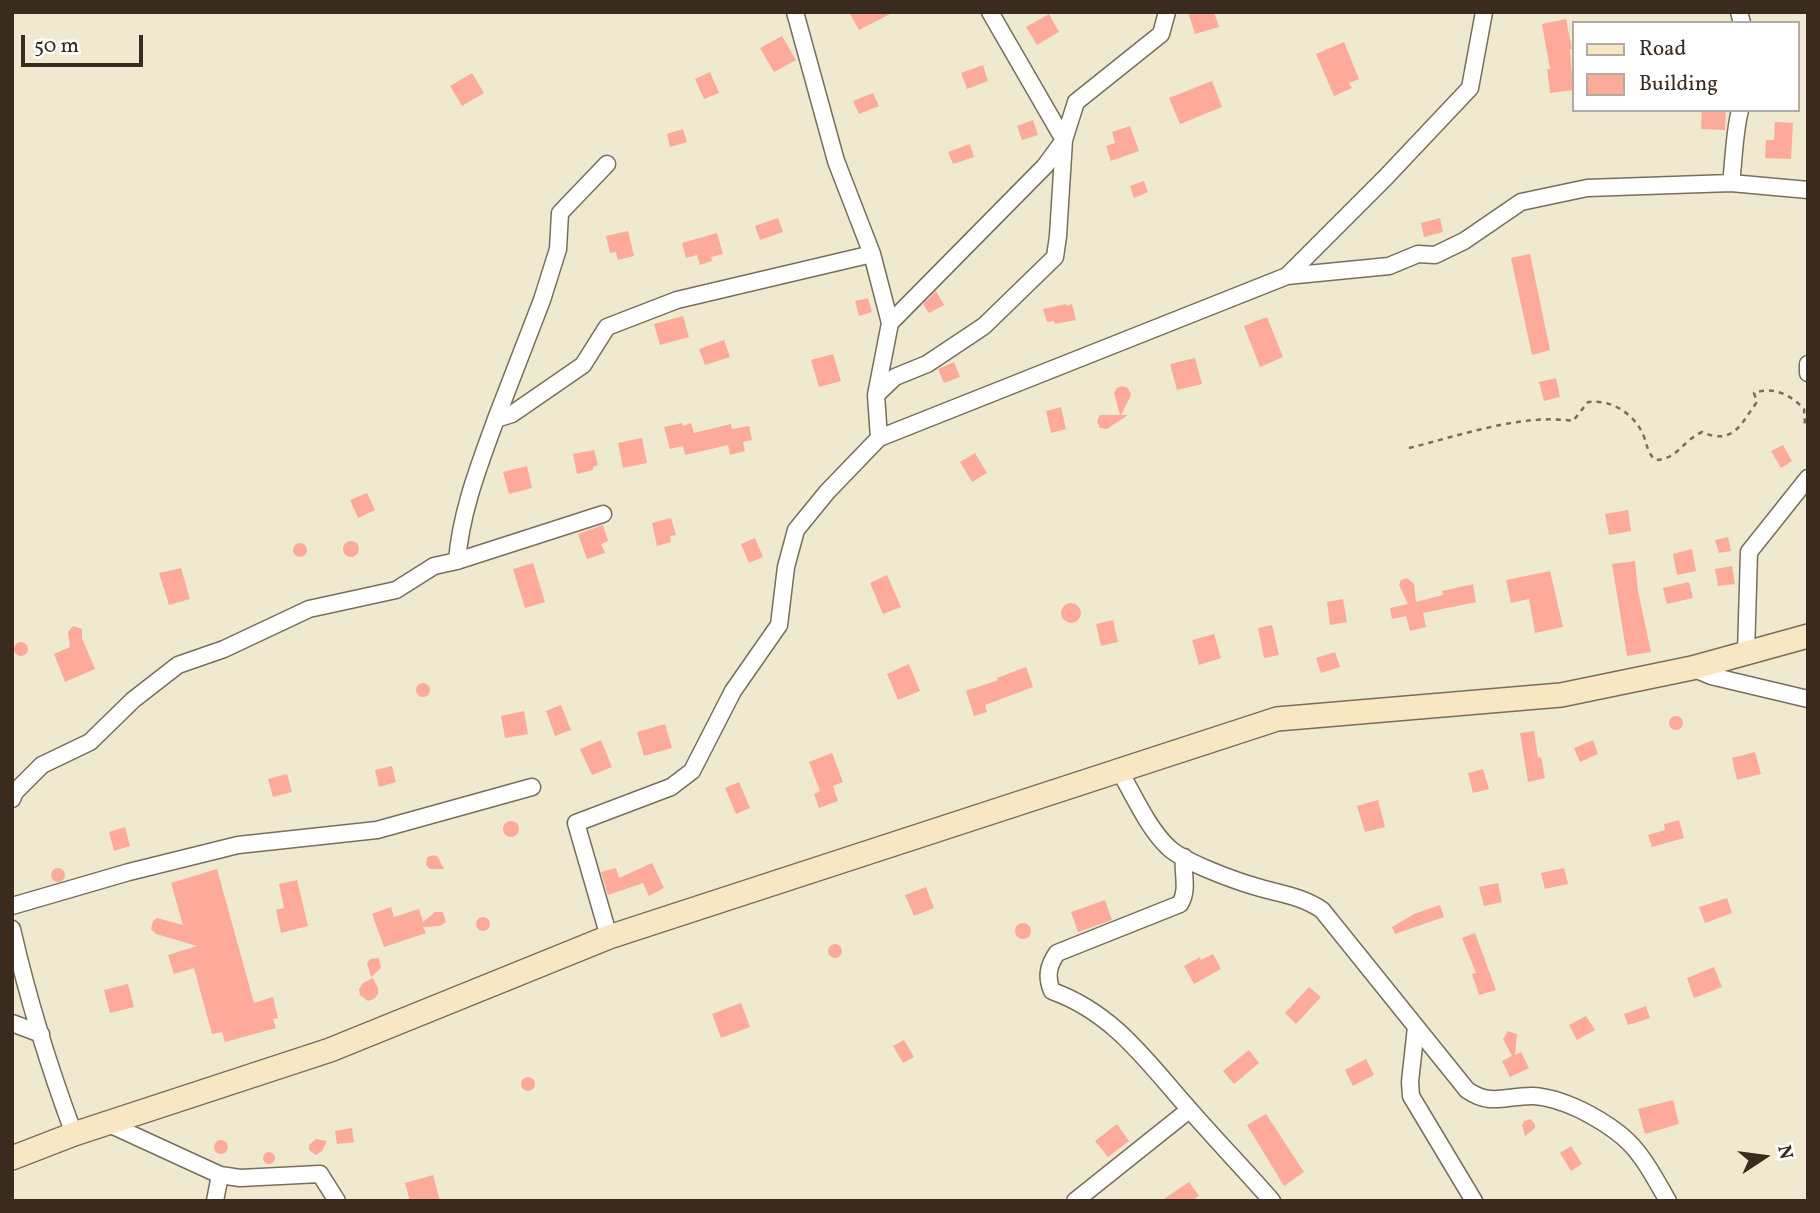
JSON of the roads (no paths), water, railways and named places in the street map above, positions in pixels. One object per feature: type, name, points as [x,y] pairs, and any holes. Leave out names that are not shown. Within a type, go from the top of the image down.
[{"type":"main road","points":[[12,1157],[330,1050],[609,937],[1277,719],[1561,695],[1692,668],[1808,636]]},
{"type":"street","points":[[795,12],[836,161],[872,254],[890,323],[876,395],[879,438]]},
{"type":"street","points":[[990,12],[1064,140]]},
{"type":"street","points":[[876,395],[895,377],[927,364],[984,326],[1055,257],[1064,140],[1076,102],[1161,34],[1167,12]]},
{"type":"street","points":[[1287,276],[1470,88],[1483,12]]},
{"type":"street","points":[[1731,183],[1735,129],[1739,112]]},
{"type":"street","points":[[890,323],[1045,166],[1064,140]]},
{"type":"street","points":[[457,561],[459,535],[469,493],[542,300],[558,249],[560,214],[607,164]]},
{"type":"street","points":[[609,937],[576,823],[671,787],[692,771],[733,691],[779,625],[786,567],[796,530],[827,492],[879,438],[1287,276],[1389,266],[1418,254],[1434,254],[1464,241],[1521,202],[1587,188],[1731,183],[1808,190]]},
{"type":"street","points":[[496,418],[512,414],[583,365],[607,327],[677,300],[872,254]]},
{"type":"street","points":[[1808,364],[1808,373]]},
{"type":"street","points":[[1746,653],[1749,552],[1808,478]]},
{"type":"street","points":[[12,799],[15,792],[42,765],[90,742],[133,700],[178,665],[224,649],[309,609],[396,590],[434,566],[603,514]]},
{"type":"street","points":[[1692,668],[1711,676],[1808,699]]},
{"type":"street","points":[[1119,770],[1144,814],[1169,848],[1242,883],[1306,899],[1322,910],[1467,1090],[1479,1098],[1489,1100],[1533,1096],[1553,1098],[1599,1119],[1625,1136],[1643,1157],[1668,1201]]},
{"type":"street","points":[[12,906],[129,872],[238,845],[377,830],[532,787]]},
{"type":"street","points":[[1184,857],[1182,873],[1186,893],[1180,904],[1057,953],[1048,974],[1052,991],[1086,1006],[1106,1019],[1141,1053],[1272,1201]]},
{"type":"street","points":[[12,929],[20,966],[55,1083],[74,1134]]},
{"type":"street","points":[[12,1023],[41,1034]]},
{"type":"street","points":[[1416,1027],[1411,1096],[1474,1201]]},
{"type":"street","points":[[1075,1201],[1189,1110]]},
{"type":"street","points":[[109,1124],[220,1175],[240,1178],[320,1174],[337,1201]]},
{"type":"street","points":[[215,1201],[220,1175]]}]
